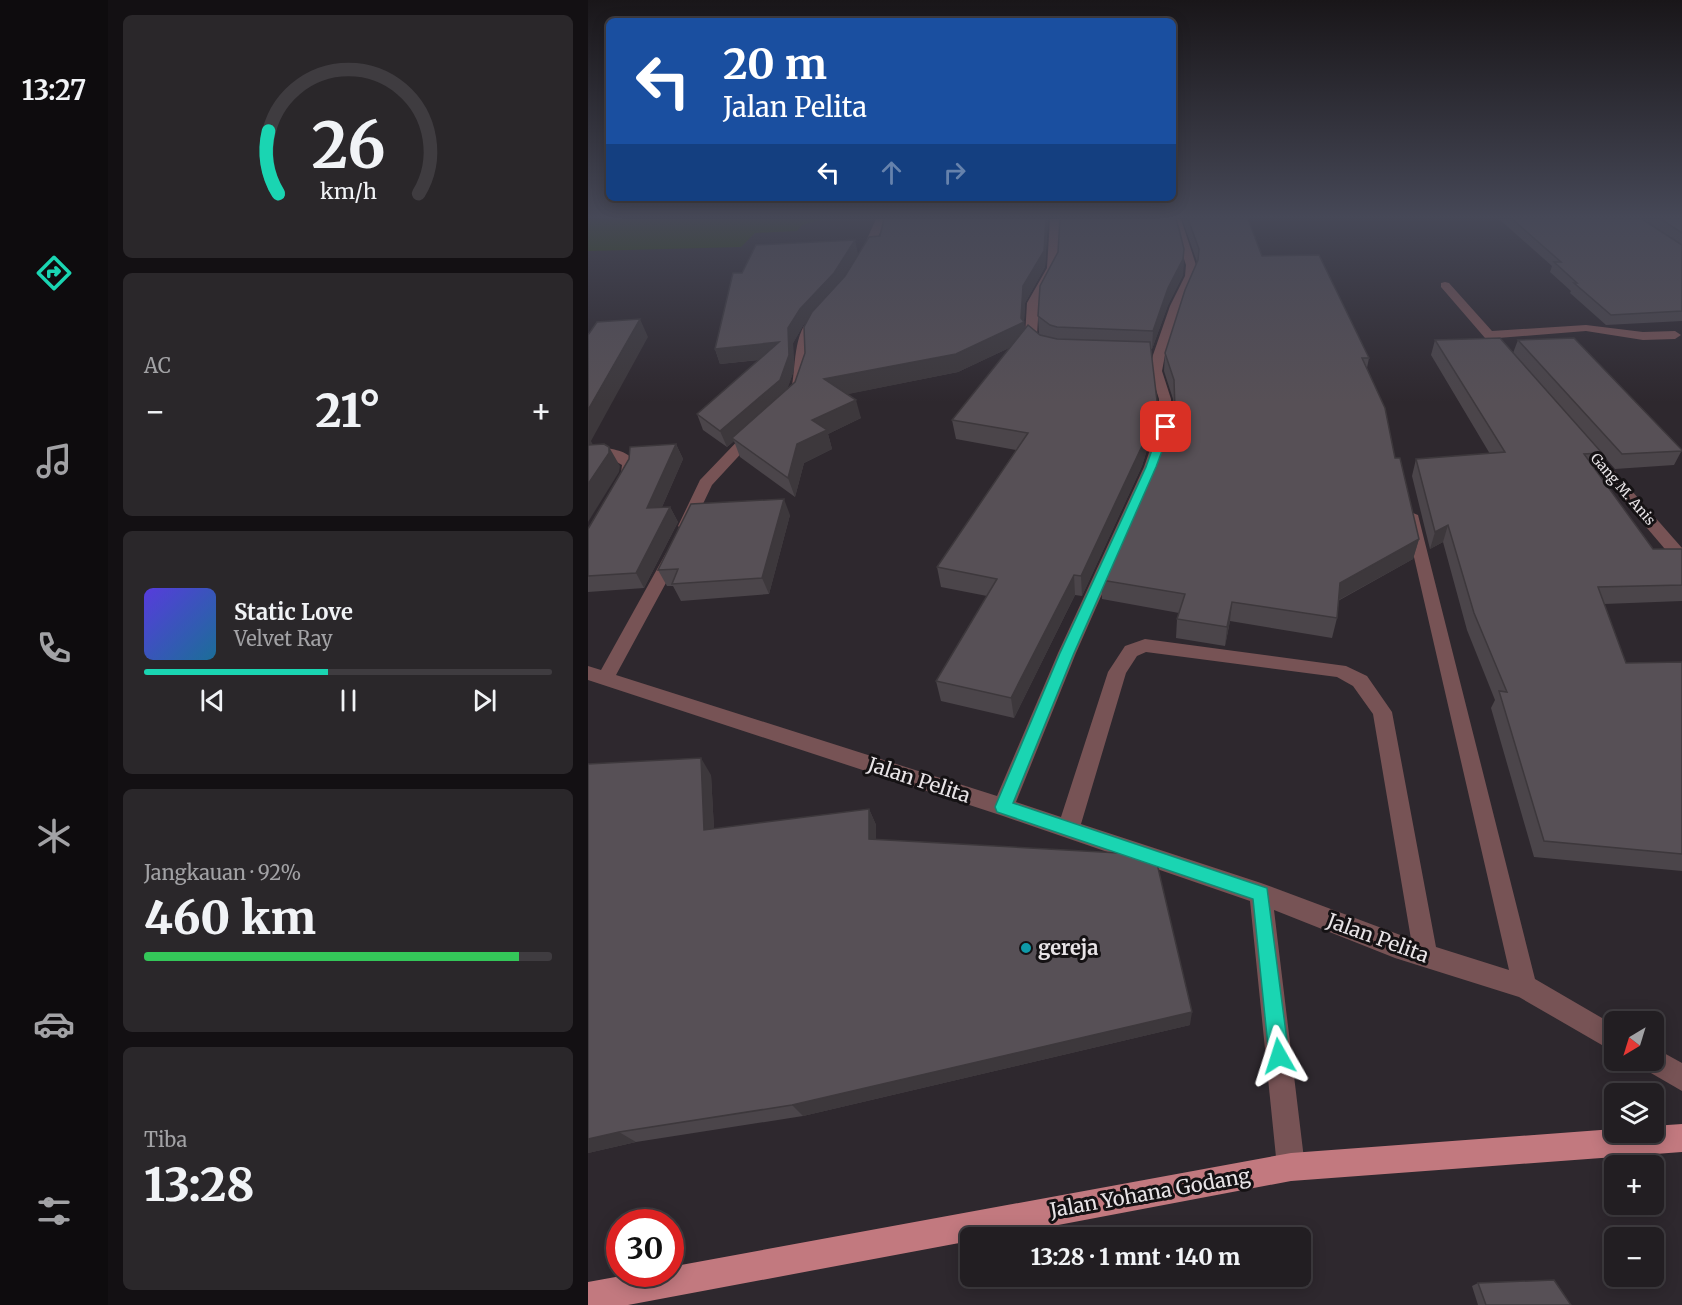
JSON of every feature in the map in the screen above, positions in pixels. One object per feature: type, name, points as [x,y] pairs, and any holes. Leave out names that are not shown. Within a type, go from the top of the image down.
[{"type":"main road","name":"Jalan Yohana Godang","points":[[588,1297],[1291,1167],[1682,1138]]},
{"type":"street","points":[[1046,280],[1033,303],[1031,336],[1046,348],[1058,351]]},
{"type":"street","points":[[1003,807],[1067,653],[1151,467],[1166,427],[1165,399],[1153,354],[1188,280]]},
{"type":"street","points":[[1445,285],[1519,369]]},
{"type":"street","points":[[793,399],[802,370],[801,344],[810,327],[826,309]]},
{"type":"street","points":[[1489,335],[1597,328],[1643,336],[1675,335]]},
{"type":"street","points":[[597,676],[679,541],[705,483],[733,452],[766,423]]},
{"type":"street","name":"Gang M. Anis","points":[[1571,429],[1679,550]]},
{"type":"street","points":[[588,450],[612,453],[629,463],[628,473],[611,501]]},
{"type":"street","points":[[1409,501],[1525,987]]},
{"type":"street","points":[[1068,830],[1117,672],[1131,651],[1145,645],[1340,671],[1360,681],[1382,712],[1426,956]]},
{"type":"street","name":"Jalan Pelita","points":[[597,676],[1003,807],[1261,894],[1395,946],[1525,987],[1604,1032]]},
{"type":"street","points":[[1261,894],[1291,1167]]},
{"type":"street","points":[[1664,1067],[1682,1078]]},
{"type":"building","points":[[731,280],[827,280],[800,309],[788,328],[789,355],[780,380],[720,431],[697,414],[779,342],[715,349]]},
{"type":"building","points":[[841,280],[1027,280],[1023,286],[1021,318],[1024,322],[956,354],[824,379],[856,400],[812,420],[827,430],[797,444],[788,478],[732,438],[795,382],[805,353],[804,327],[812,312]]},
{"type":"building","points":[[1043,280],[1172,280],[1153,331],[1050,325],[1038,316],[1040,286]]},
{"type":"building","points":[[1189,280],[1331,280],[1369,358],[1362,358],[1385,408],[1395,458],[1400,458],[1419,539],[1340,583],[1337,618],[1232,602],[1227,627],[1177,619],[1185,594],[1101,580],[1161,449],[1175,409],[1174,380],[1165,353]]},
{"type":"building","points":[[1574,280],[1682,280],[1682,311],[1611,315],[1574,283],[1577,283]]},
{"type":"building","points":[[640,319],[588,410],[588,335],[597,322]]},
{"type":"building","points":[[1028,325],[1040,335],[1057,339],[1150,342],[1157,401],[1142,446],[1081,576],[1074,575],[1011,698],[936,681],[997,579],[937,567],[1028,433],[952,420]]},
{"type":"building","points":[[1500,338],[1602,453],[1584,454],[1653,549],[1682,549],[1682,585],[1598,587],[1626,663],[1682,662],[1682,854],[1544,841],[1499,691],[1507,692],[1474,613],[1448,525],[1435,532],[1416,459],[1505,452],[1435,340]]},
{"type":"building","points":[[1574,338],[1682,451],[1622,454],[1518,340]]},
{"type":"building","points":[[604,444],[609,447],[609,453],[588,484],[588,445]]},
{"type":"building","points":[[676,444],[647,508],[670,507],[636,573],[588,576],[588,529],[629,459],[630,447]]},
{"type":"building","points":[[784,499],[762,578],[672,584],[678,569],[658,570],[691,504]]},
{"type":"building","points":[[701,758],[704,830],[869,809],[869,839],[1155,855],[1192,1012],[792,1105],[619,1132],[588,1139],[588,764]]},
{"type":"building","points":[[1554,1280],[1571,1305],[1486,1305],[1478,1283]]},
{"type":"place","name":"gereja","points":[[1026,948]]},
{"type":"route","points":[[1166,427],[1151,467],[1067,653],[1003,807],[1261,894],[1279,1056]]}]
